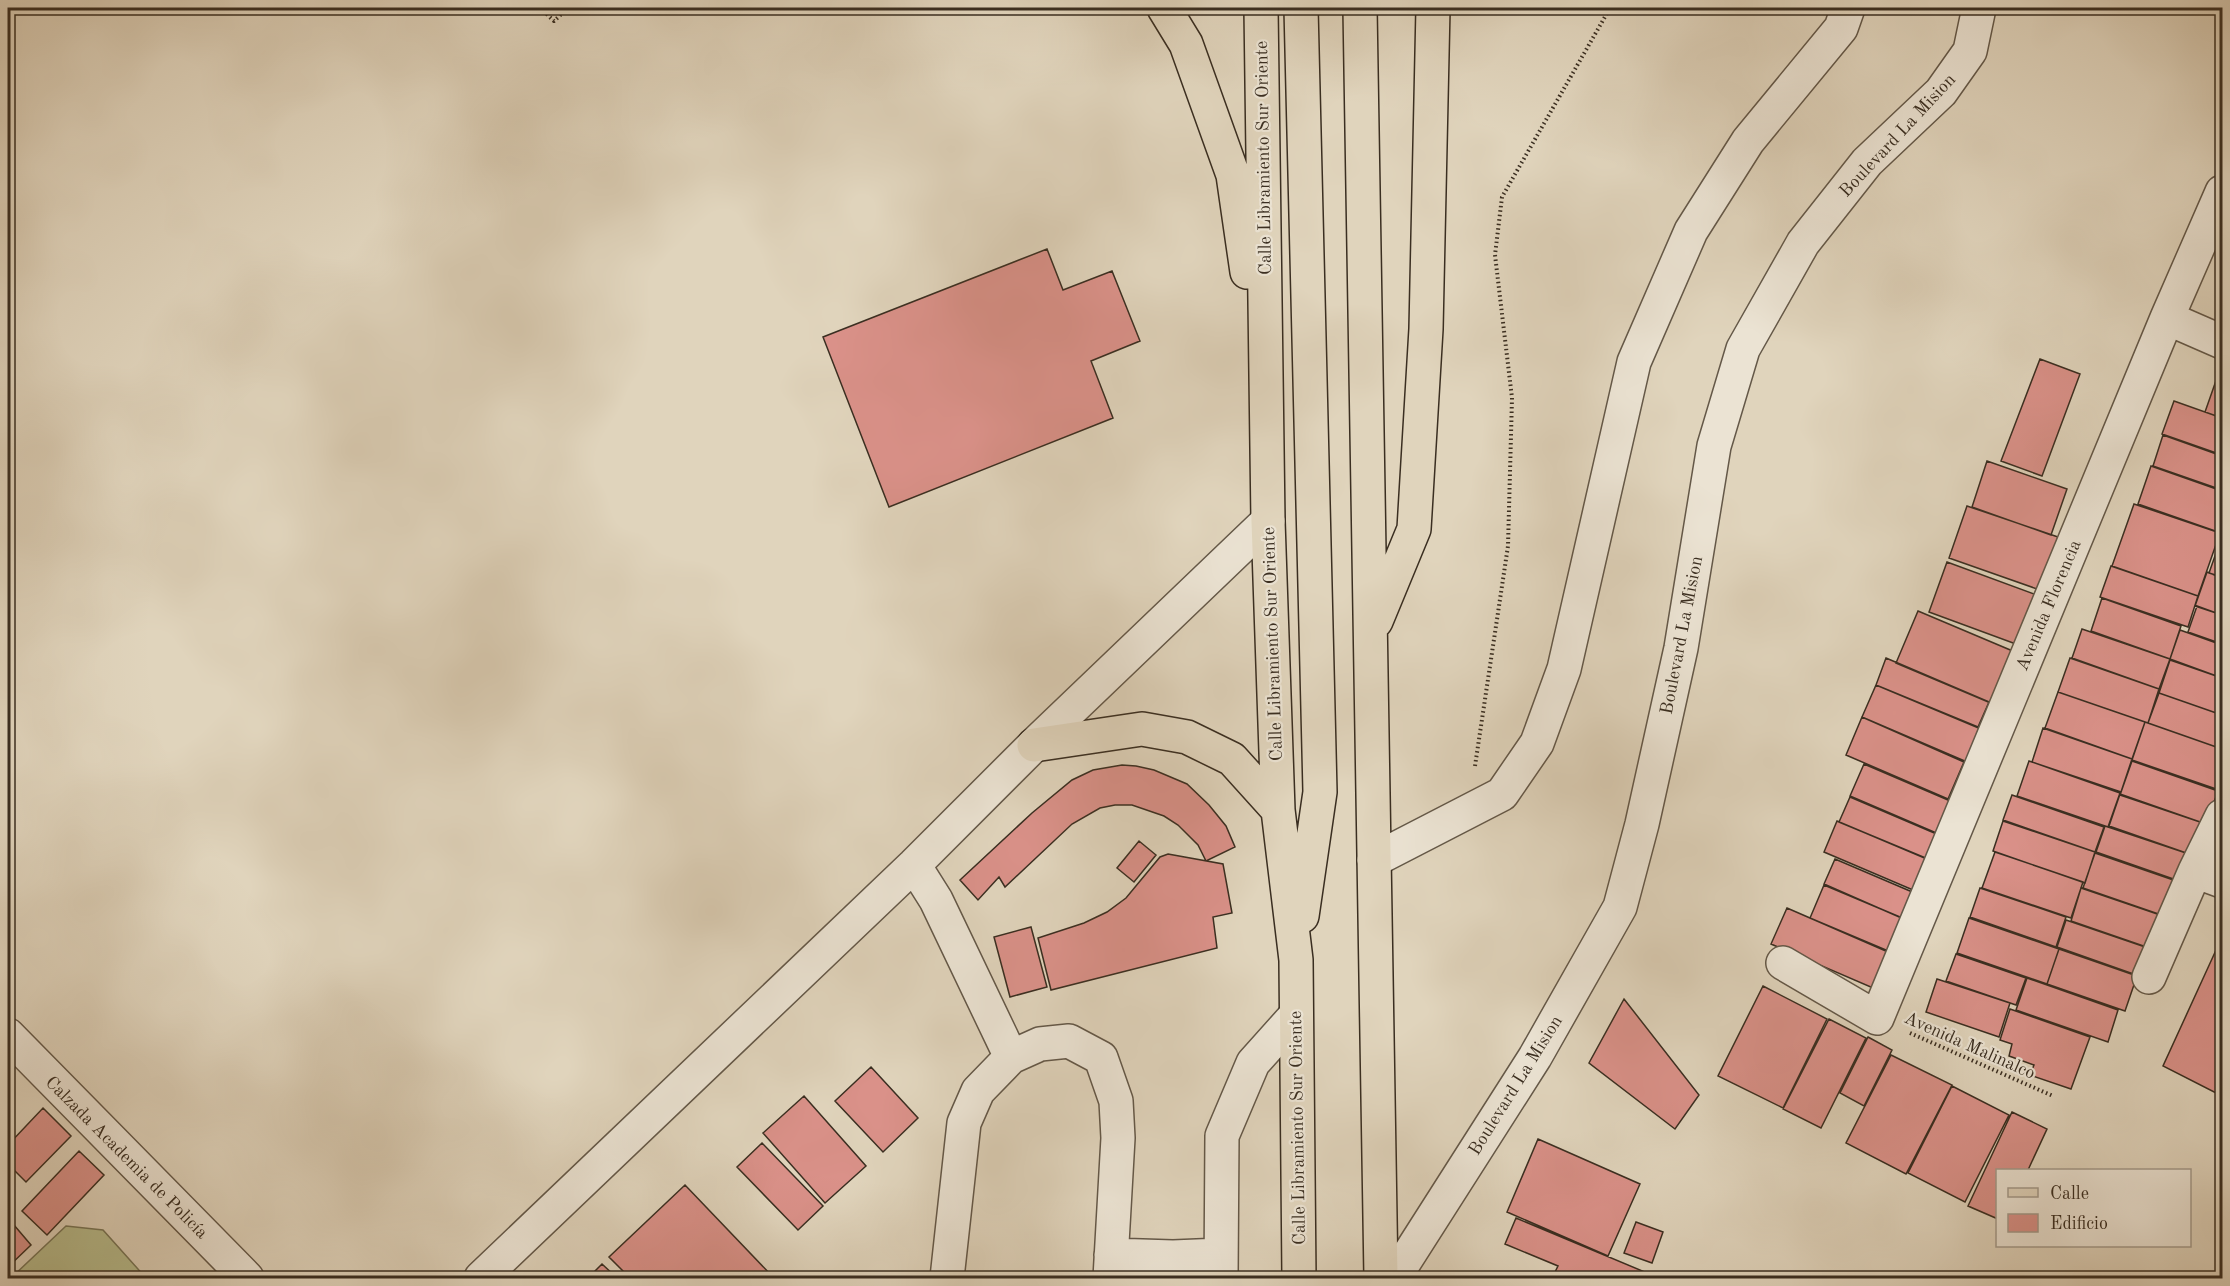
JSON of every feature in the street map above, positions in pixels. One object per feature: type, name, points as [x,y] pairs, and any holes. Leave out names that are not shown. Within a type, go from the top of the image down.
[{"type":"main road","points":[[1164,8],[1186,44],[1233,175],[1267,409]]},
{"type":"main road","name":"Calle Libramiento Sur Oriente","points":[[1261,8],[1268,521],[1278,810],[1296,960],[1299,1278]]},
{"type":"main road","points":[[1296,960],[1320,792],[1301,8]]},
{"type":"main road","points":[[1360,8],[1381,1278]]},
{"type":"main road","points":[[1371,633],[1414,529],[1426,329],[1433,8]]},
{"type":"main road","points":[[1034,746],[1142,729],[1187,737],[1232,759],[1278,810]]},
{"type":"street","points":[[1374,860],[1468,814],[1502,794],[1537,743],[1564,669],[1634,362],[1691,231],[1748,141],[1841,28],[1848,8]]},
{"type":"street","name":"Boulevard La Mision","points":[[1394,1278],[1535,1057],[1620,907],[1642,824],[1681,648],[1714,446],[1743,349],[1803,243],[1867,162],[1941,92],[1970,51],[1979,8]]},
{"type":"street","name":"Avenida Florencia","points":[[1877,1018],[2167,318],[2223,192]]},
{"type":"street","points":[[2167,318],[2223,342]]},
{"type":"street","points":[[481,1278],[914,865],[1268,521]]},
{"type":"street","points":[[2149,977],[2209,876],[2223,816]]},
{"type":"street","points":[[914,865],[936,900],[1011,1057]]},
{"type":"street","points":[[1783,963],[1877,1018]]},
{"type":"street","points":[[947,1278],[964,1123],[978,1091],[1011,1057],[1040,1044],[1069,1041],[1101,1058],[1116,1101],[1117,1128],[1110,1267],[1173,1257],[1221,1267],[1222,1136],[1253,1063],[1296,1016]]},
{"type":"street","name":"Calzada Academia de Policía","points":[[8,1035],[247,1278]]},
{"type":"path","points":[[540,8],[554,21],[568,8]]},
{"type":"path","points":[[1468,814],[1508,546],[1512,398],[1495,255],[1502,197],[1610,8]]},
{"type":"path","name":"Avenida Malinalco","points":[[1877,1018],[2053,1096]]},
{"type":"green space","points":[[66,1226],[103,1230],[146,1278],[11,1278]]},
{"type":"building","points":[[1047,249],[1063,290],[1112,271],[1140,341],[1091,361],[1113,418],[889,507],[823,337]]},
{"type":"building","points":[[2222,285],[2222,308],[2216,305]]},
{"type":"building","points":[[2040,359],[2080,374],[2042,476],[2001,461]]},
{"type":"building","points":[[2218,375],[2222,376],[2222,418],[2205,412]]},
{"type":"building","points":[[2174,401],[2222,418],[2222,455],[2162,434]]},
{"type":"building","points":[[2163,435],[2222,456],[2222,490],[2153,466]]},
{"type":"building","points":[[1987,461],[2067,489],[2051,535],[1972,507]]},
{"type":"building","points":[[2151,466],[2222,491],[2221,533],[2138,504]]},
{"type":"building","points":[[2134,504],[2220,533],[2198,596],[2112,566]]},
{"type":"building","points":[[1967,506],[2058,537],[2040,590],[1949,558]]},
{"type":"building","points":[[2222,536],[2222,577],[2209,573]]},
{"type":"building","points":[[1947,562],[2042,597],[2024,647],[1929,612]]},
{"type":"building","points":[[2111,566],[2198,596],[2188,627],[2100,597]]},
{"type":"building","points":[[2207,572],[2222,578],[2222,615],[2195,606]]},
{"type":"building","points":[[2102,598],[2181,626],[2170,659],[2091,631]]},
{"type":"building","points":[[2197,606],[2222,615],[2222,644],[2188,632]]},
{"type":"building","points":[[1918,611],[2015,652],[1993,704],[1896,663]]},
{"type":"building","points":[[2082,629],[2170,659],[2159,689],[2072,658]]},
{"type":"building","points":[[2180,630],[2222,645],[2222,678],[2170,659]]},
{"type":"building","points":[[1886,658],[1989,702],[1978,727],[1876,685]]},
{"type":"building","points":[[2070,658],[2159,689],[2148,723],[2058,692]]},
{"type":"building","points":[[2170,660],[2222,678],[2222,715],[2159,693]]},
{"type":"building","points":[[1876,685],[1981,729],[1967,762],[1862,717]]},
{"type":"building","points":[[2058,692],[2145,722],[2132,759],[2045,728]]},
{"type":"building","points":[[2159,693],[2222,715],[2222,749],[2148,723]]},
{"type":"building","points":[[1862,717],[1964,762],[1948,799],[1846,755]]},
{"type":"building","points":[[2145,722],[2222,749],[2222,791],[2132,760]]},
{"type":"building","points":[[2043,728],[2132,759],[2121,792],[2032,762]]},
{"type":"building","points":[[2029,761],[2120,793],[2108,827],[2017,796]]},
{"type":"building","points":[[2132,761],[2218,791],[2206,824],[2120,795]]},
{"type":"building","points":[[1864,764],[1955,803],[1941,835],[1850,796]]},
{"type":"building","points":[[1122,765],[1154,770],[1187,784],[1209,805],[1226,826],[1235,847],[1206,861],[1198,845],[1178,825],[1164,816],[1132,805],[1115,805],[1100,808],[1072,824],[1005,887],[999,877],[978,900],[960,880],[1032,813],[1072,780],[1093,770]]},
{"type":"building","points":[[2120,794],[2203,823],[2192,855],[2109,826]]},
{"type":"building","points":[[2012,795],[2104,827],[2095,852],[2003,820]]},
{"type":"building","points":[[1850,797],[1939,835],[1928,859],[1839,822]]},
{"type":"building","points":[[1837,821],[1934,862],[1920,893],[1824,852]]},
{"type":"building","points":[[2003,821],[2095,852],[2085,883],[1993,851]]},
{"type":"building","points":[[2105,826],[2192,855],[2182,882],[2096,852]]},
{"type":"building","points":[[1139,841],[1156,855],[1134,882],[1117,868]]},
{"type":"building","points":[[1995,852],[2083,882],[2071,918],[1982,888]]},
{"type":"building","points":[[2095,853],[2185,884],[2173,919],[2083,888]]},
{"type":"building","points":[[1168,854],[1223,864],[1232,913],[1213,917],[1217,948],[1051,990],[1038,938],[1084,923],[1107,912],[1126,898],[1160,857]]},
{"type":"building","points":[[1835,859],[1917,894],[1906,920],[1824,884]]},
{"type":"building","points":[[1824,885],[1907,920],[1893,953],[1810,918]]},
{"type":"building","points":[[1980,888],[2066,917],[2056,947],[1970,917]]},
{"type":"building","points":[[2081,888],[2169,918],[2158,951],[2071,921]]},
{"type":"building","points":[[1787,908],[1895,955],[1880,991],[1771,944]]},
{"type":"building","points":[[1969,918],[2059,949],[2047,984],[1957,953]]},
{"type":"building","points":[[2066,920],[2151,949],[2142,977],[2057,947]]},
{"type":"building","points":[[1031,927],[1047,987],[1010,997],[994,937]]},
{"type":"building","points":[[2222,937],[2222,1096],[2163,1066]]},
{"type":"building","points":[[2059,949],[2137,976],[2125,1011],[2047,984]]},
{"type":"building","points":[[1956,954],[2026,978],[2016,1005],[1946,981]]},
{"type":"building","points":[[2027,978],[2118,1010],[2108,1042],[2016,1010]]},
{"type":"building","points":[[1937,979],[2010,1003],[1999,1037],[1926,1012]]},
{"type":"building","points":[[1763,986],[1827,1019],[1783,1108],[1718,1076]]},
{"type":"building","points":[[1624,999],[1699,1095],[1675,1129],[1589,1063]]},
{"type":"building","points":[[2010,1009],[2090,1037],[2071,1089],[2030,1075],[2034,1065],[2009,1056],[2012,1044],[2000,1040]]},
{"type":"building","points":[[1829,1019],[1866,1038],[1821,1128],[1783,1109]]},
{"type":"building","points":[[1868,1037],[1892,1050],[1864,1106],[1840,1093]]},
{"type":"building","points":[[1891,1055],[1952,1085],[1906,1174],[1846,1143]]},
{"type":"building","points":[[871,1067],[918,1118],[883,1152],[835,1101]]},
{"type":"building","points":[[1952,1086],[2009,1115],[1965,1202],[1908,1173]]},
{"type":"building","points":[[804,1096],[866,1166],[825,1203],[763,1133]]},
{"type":"building","points":[[43,1108],[71,1136],[26,1182],[8,1164],[8,1145]]},
{"type":"building","points":[[2012,1112],[2047,1129],[2028,1169],[1996,1169],[1996,1218],[1968,1206]]},
{"type":"building","points":[[1538,1139],[1640,1184],[1608,1256],[1507,1212]]},
{"type":"building","points":[[762,1143],[823,1206],[798,1230],[737,1167]]},
{"type":"building","points":[[79,1151],[104,1175],[47,1235],[22,1211]]},
{"type":"building","points":[[685,1185],[774,1278],[630,1278],[609,1257]]},
{"type":"building","points":[[8,1218],[31,1245],[8,1267]]},
{"type":"building","points":[[1516,1218],[1659,1278],[1552,1278],[1558,1266],[1505,1244]]},
{"type":"building","points":[[1636,1222],[1663,1232],[1652,1263],[1624,1253]]},
{"type":"building","points":[[602,1264],[617,1278],[588,1278]]}]
